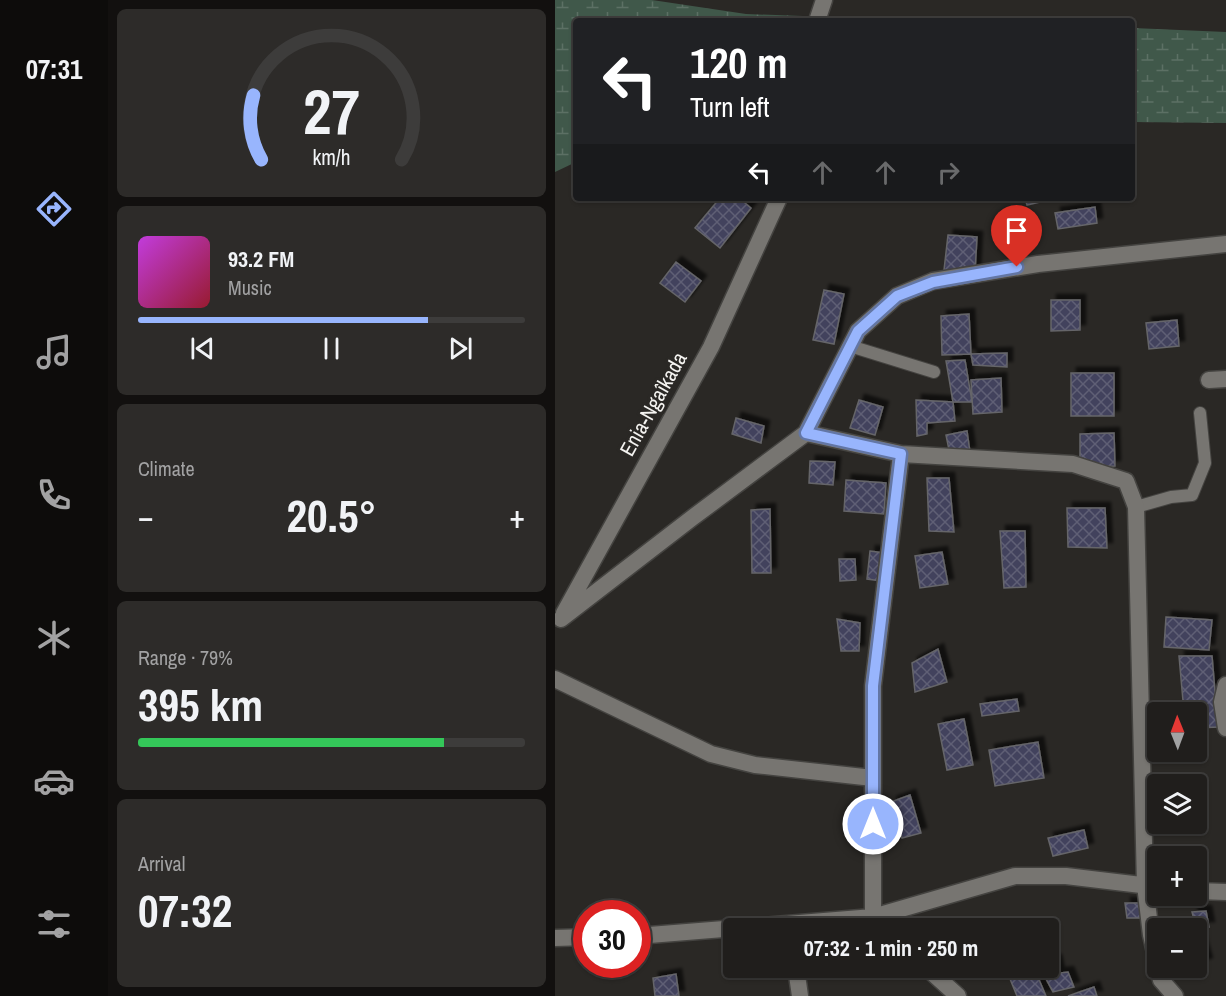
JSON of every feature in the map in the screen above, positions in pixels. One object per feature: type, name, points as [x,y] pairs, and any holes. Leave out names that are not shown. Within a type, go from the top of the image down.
[{"type":"street","points":[[818,18],[824,0]]},
{"type":"street","name":"Enia-Ngaîkada","points":[[558,623],[711,346],[778,201]]},
{"type":"street","points":[[558,623],[692,518],[806,433],[858,331],[897,296],[933,282],[1038,264],[1226,244]]},
{"type":"street","points":[[1209,380],[1226,379]]},
{"type":"street","points":[[806,433],[901,454],[1073,464],[1126,482],[1136,507],[1150,846]]},
{"type":"street","points":[[879,918],[873,778],[873,686],[901,454]]},
{"type":"street","points":[[555,679],[711,754],[755,765],[873,778]]},
{"type":"street","points":[[1226,685],[1222,702],[1226,728]]},
{"type":"street","points":[[893,918],[1015,876],[1066,876],[1147,885]]},
{"type":"street","points":[[1207,891],[1226,892]]},
{"type":"street","points":[[651,935],[723,930]]},
{"type":"street","points":[[555,938],[573,937]]},
{"type":"street","points":[[797,978],[800,996]]},
{"type":"street","points":[[938,978],[958,996]]},
{"type":"street","points":[[1161,978],[1175,996]]},
{"type":"lane","points":[[850,346],[935,372]]},
{"type":"lane","points":[[1136,507],[1192,495],[1205,463],[1200,413]]},
{"type":"green space","points":[[555,0],[652,0],[746,14],[856,18],[573,18],[573,163],[555,172]]},
{"type":"green space","points":[[1135,28],[1226,32],[1226,123],[1135,122]]},
{"type":"building","points":[[718,201],[743,201],[751,208],[720,248],[695,228]]},
{"type":"building","points":[[1026,201],[1044,201],[1027,205]]},
{"type":"building","points":[[1095,207],[1097,223],[1058,229],[1055,213]]},
{"type":"building","points":[[948,235],[977,237],[975,272],[944,270]]},
{"type":"building","points":[[676,262],[701,281],[685,302],[660,283]]},
{"type":"building","points":[[824,290],[844,294],[834,344],[813,340]]},
{"type":"building","points":[[1051,300],[1080,300],[1080,330],[1051,331]]},
{"type":"building","points":[[969,314],[971,354],[942,355],[941,316]]},
{"type":"building","points":[[1177,320],[1179,346],[1149,349],[1146,323]]},
{"type":"building","points":[[1007,353],[1007,367],[973,365],[971,354]]},
{"type":"building","points":[[965,360],[972,402],[953,402],[946,361]]},
{"type":"building","points":[[1071,373],[1114,373],[1114,416],[1071,416]]},
{"type":"building","points":[[1001,378],[1002,412],[973,414],[971,380]]},
{"type":"building","points":[[859,400],[883,407],[875,435],[850,428]]},
{"type":"building","points":[[916,400],[953,402],[955,421],[927,423],[927,434],[917,436]]},
{"type":"building","points":[[736,418],[764,426],[761,443],[732,434]]},
{"type":"building","points":[[967,431],[970,452],[950,455],[946,435]]},
{"type":"building","points":[[1114,433],[1115,466],[1080,467],[1080,434]]},
{"type":"building","points":[[810,461],[835,462],[833,485],[809,483]]},
{"type":"building","points":[[927,478],[949,478],[954,532],[929,531]]},
{"type":"building","points":[[846,480],[886,483],[884,514],[844,511]]},
{"type":"building","points":[[1067,508],[1105,508],[1107,548],[1068,547]]},
{"type":"building","points":[[770,509],[771,573],[752,573],[751,510]]},
{"type":"building","points":[[1000,531],[1025,531],[1026,587],[1004,588]]},
{"type":"building","points":[[870,551],[884,553],[881,581],[867,579]]},
{"type":"building","points":[[942,552],[948,584],[920,588],[915,556]]},
{"type":"building","points":[[839,559],[855,559],[856,580],[840,581]]},
{"type":"building","points":[[1166,617],[1212,620],[1209,650],[1164,647]]},
{"type":"building","points":[[837,619],[860,623],[859,651],[841,651]]},
{"type":"building","points":[[938,649],[947,682],[915,692],[912,663]]},
{"type":"building","points":[[1179,656],[1212,656],[1218,727],[1207,728],[1207,702],[1183,702]]},
{"type":"building","points":[[1017,699],[1019,711],[982,716],[980,704]]},
{"type":"building","points":[[964,719],[973,765],[947,770],[938,724]]},
{"type":"building","points":[[1038,742],[1044,778],[995,786],[989,750]]},
{"type":"building","points":[[910,795],[921,833],[902,838],[891,802]]},
{"type":"building","points":[[1084,830],[1088,848],[1053,856],[1048,838]]},
{"type":"building","points":[[1125,903],[1139,903],[1142,918],[1127,918]]},
{"type":"building","points":[[1206,911],[1209,927],[1207,927],[1207,918],[1194,918],[1192,912]]},
{"type":"building","points":[[1068,972],[1074,987],[1053,992],[1046,978],[1059,978],[1059,973]]},
{"type":"building","points":[[676,974],[679,996],[655,996],[653,978]]},
{"type":"building","points":[[1010,978],[1038,978],[1046,996],[1017,996]]},
{"type":"building","points":[[1094,987],[1097,996],[1068,996]]},
{"type":"route","points":[[873,824],[873,686],[901,454],[806,433],[858,331],[897,296],[933,282],[1017,267]]}]
